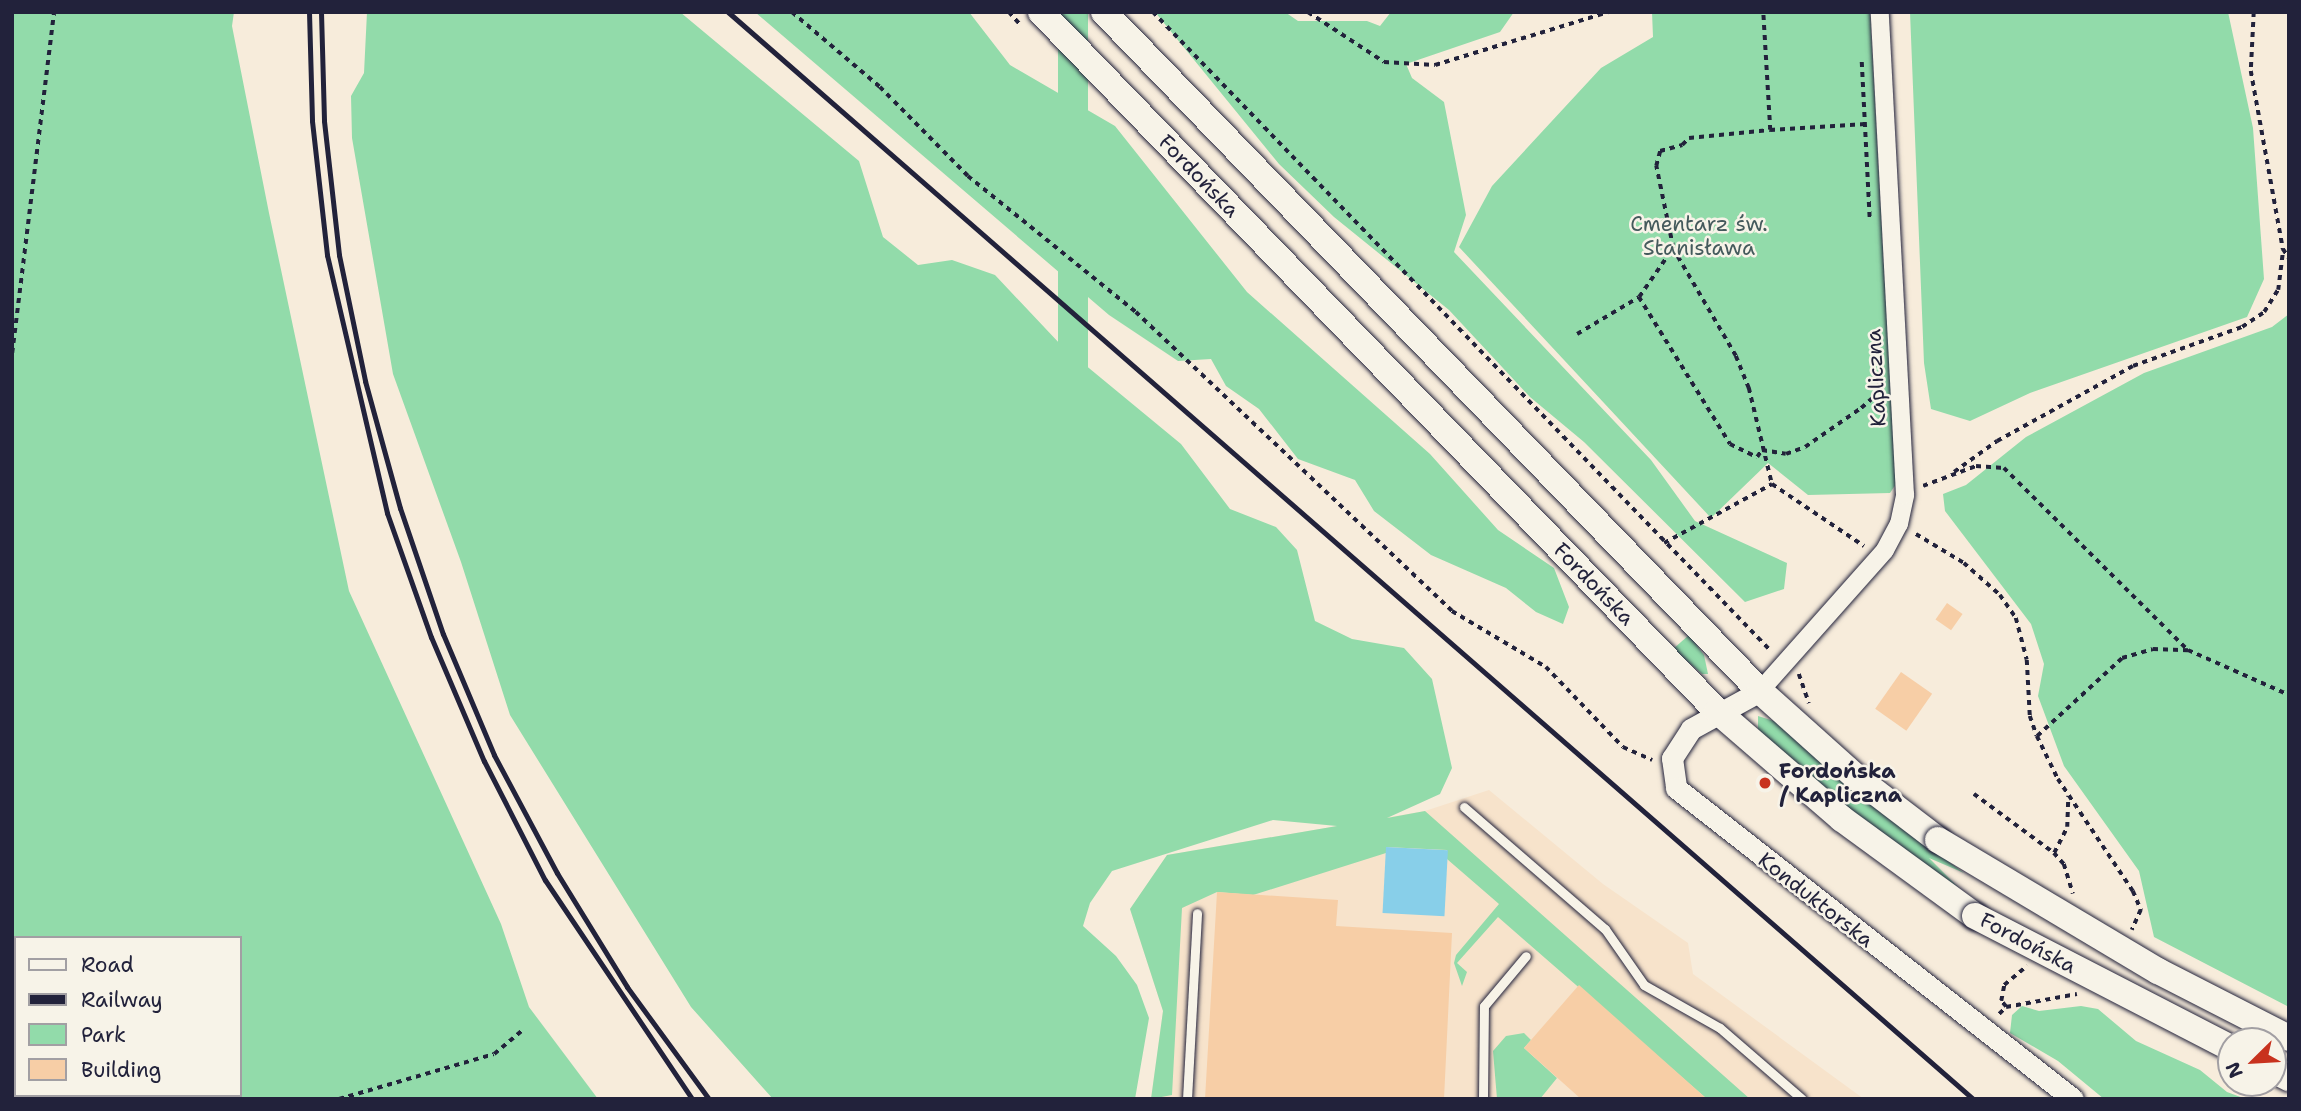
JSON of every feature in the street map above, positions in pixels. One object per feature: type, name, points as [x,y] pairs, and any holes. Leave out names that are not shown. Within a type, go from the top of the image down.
[{"type":"main road","name":"Fordońska","points":[[1041,12],[1717,711],[1842,819],[1975,916],[2217,1041]]},
{"type":"main road","name":"Fordońska","points":[[1104,12],[1760,691],[1857,778],[1938,840],[2158,971],[2289,1038]]},
{"type":"street","name":"Kapliczna","points":[[1760,691],[1880,556],[1899,524],[1905,495],[1880,12]]},
{"type":"street","points":[[1671,765],[1691,729],[1717,711],[1760,691]]},
{"type":"street","name":"Konduktorska","points":[[1671,765],[1673,780],[1684,797],[2073,1099]]},
{"type":"lane","points":[[1464,807],[1605,929],[1644,985],[1720,1028],[1802,1099]]},
{"type":"lane","points":[[1186,1099],[1197,914]]},
{"type":"lane","points":[[1483,1099],[1484,1006],[1526,956]]},
{"type":"path","points":[[12,353],[54,12]]},
{"type":"path","points":[[792,12],[880,87],[968,176],[1136,312],[1452,611],[1546,667],[1623,747],[1671,765]]},
{"type":"path","points":[[1153,12],[1761,645],[1787,661],[1804,680]]},
{"type":"path","points":[[1308,12],[1384,62],[1435,65],[1608,12]]},
{"type":"path","points":[[1763,12],[1770,130]]},
{"type":"path","points":[[1954,472],[1997,441],[2133,366],[2242,327],[2264,312],[2278,290],[2283,249],[2252,71],[2254,12]]},
{"type":"path","points":[[1861,54],[1871,233]]},
{"type":"path","points":[[1880,556],[1772,484],[1749,388],[1736,356],[1673,248],[1657,166],[1660,151],[1682,145],[1689,138],[1885,123]]},
{"type":"path","points":[[1577,334],[1639,296],[1673,248]]},
{"type":"path","points":[[2283,249],[2289,258]]},
{"type":"path","points":[[1639,296],[1730,444],[1757,457],[1762,450]]},
{"type":"path","points":[[1762,450],[1793,453],[1829,433],[1875,396],[1879,377]]},
{"type":"path","points":[[1905,495],[1954,472],[1976,466],[2004,467],[2188,650],[2289,695]]},
{"type":"path","points":[[1664,543],[1772,484]]},
{"type":"path","points":[[1899,524],[1964,563],[2000,595],[2016,618],[2026,660],[2030,716],[2037,736],[2068,794],[2141,910],[2128,941]]},
{"type":"path","points":[[2037,736],[2122,658],[2153,649],[2188,650]]},
{"type":"path","points":[[2054,853],[2067,827],[2068,794]]},
{"type":"path","points":[[1987,1032],[2006,1007],[2079,993]]},
{"type":"path","points":[[339,1099],[494,1054],[524,1029]]},
{"type":"shaded area","points":[[1489,790],[1603,884],[1688,943],[1693,974],[1864,1099],[1151,1099],[1163,1011],[1130,909],[1167,855],[1425,811]]},
{"type":"green space","points":[[12,12],[234,12],[232,26],[269,213],[349,591],[501,924],[529,1007],[598,1099],[12,1099]]},
{"type":"green space","points":[[367,12],[680,12],[859,161],[883,237],[918,265],[952,260],[995,275],[1061,345],[1181,444],[1230,509],[1276,527],[1297,550],[1315,621],[1352,639],[1404,648],[1432,679],[1452,768],[1440,794],[1387,818],[1425,811],[1750,1099],[1707,1099],[1498,917],[1457,963],[1467,972],[1462,986],[1454,963],[1456,955],[1499,904],[1447,859],[1447,850],[1386,847],[1386,853],[1253,895],[1217,892],[1182,908],[1172,1095],[1151,1099],[1163,1011],[1130,909],[1167,855],[1337,826],[1273,820],[1112,871],[1090,903],[1083,926],[1116,956],[1137,985],[1149,1018],[1135,1099],[773,1099],[691,1007],[510,715],[461,562],[393,374],[352,138],[351,96],[364,73]]},
{"type":"green space","points":[[755,12],[969,12],[1010,65],[1115,126],[1247,292],[1430,454],[1498,530],[1554,568],[1569,607],[1563,624],[1536,612],[1506,588],[1431,555],[1374,511],[1355,480],[1298,459],[1259,409],[1226,386],[1211,359],[1178,361],[1109,315]]},
{"type":"green space","points":[[1058,12],[1088,12],[1088,885],[1058,885]]},
{"type":"green space","points":[[1155,12],[1285,12],[1298,21],[1367,21],[1380,26],[1391,12],[1514,12],[1500,32],[1406,64],[1412,78],[1444,102],[1466,215],[1454,252],[1651,460],[1695,521],[1787,563],[1784,589],[1745,602],[1584,442],[1530,397],[1449,310],[1334,217],[1279,164]]},
{"type":"green space","name":"Cmentarz św. Stanisława","points":[[1652,12],[1870,12],[1896,484],[1890,493],[1808,495],[1768,463],[1711,518],[1459,247],[1492,186],[1601,68],[1653,37]]},
{"type":"green space","points":[[1910,12],[2228,12],[2253,128],[2264,279],[2247,317],[2030,393],[1970,421],[1931,409],[1924,363]]},
{"type":"green space","points":[[2289,314],[2289,1007],[2154,937],[2139,871],[2064,766],[2038,696],[2044,664],[2031,624],[1945,511],[1943,494],[1966,485],[2026,437],[2144,373],[2272,327]]},
{"type":"green space","points":[[1689,635],[1704,655],[1708,674],[1702,674],[1673,649]]},
{"type":"green space","points":[[1758,716],[1777,722],[1896,823],[1964,873],[1929,858],[1959,888],[1856,818],[1769,743],[1758,729]]},
{"type":"green space","points":[[2022,1006],[2039,1011],[2081,1006],[2098,1009],[2136,1041],[2200,1070],[2217,1084],[2217,1097],[2246,1099],[2104,1099],[2058,1061],[2010,1033],[2012,1015]]},
{"type":"green space","points":[[1524,1033],[1531,1040],[1524,1048],[1557,1078],[1540,1099],[1497,1099],[1493,1051],[1506,1036]]},
{"type":"water","points":[[1386,847],[1448,850],[1444,916],[1383,913]]},
{"type":"building","points":[[1947,603],[1963,614],[1951,630],[1936,619]]},
{"type":"building","points":[[1901,672],[1932,694],[1906,731],[1875,709]]},
{"type":"building","points":[[1217,892],[1338,900],[1336,926],[1452,933],[1444,1099],[1205,1099]]},
{"type":"building","points":[[1579,985],[1707,1099],[1581,1099],[1524,1048]]},
{"type":"railway","points":[[309,12],[312,121],[327,255],[387,513],[431,637],[484,761],[545,880],[692,1099]]},
{"type":"railway","points":[[321,12],[324,121],[339,255],[365,381],[400,508],[443,634],[494,755],[557,873],[627,987],[709,1099]]},
{"type":"railway","points":[[728,12],[1973,1099]]},
{"type":"place","name":"Fordońska / Kapliczna","points":[[1765,783]]}]
